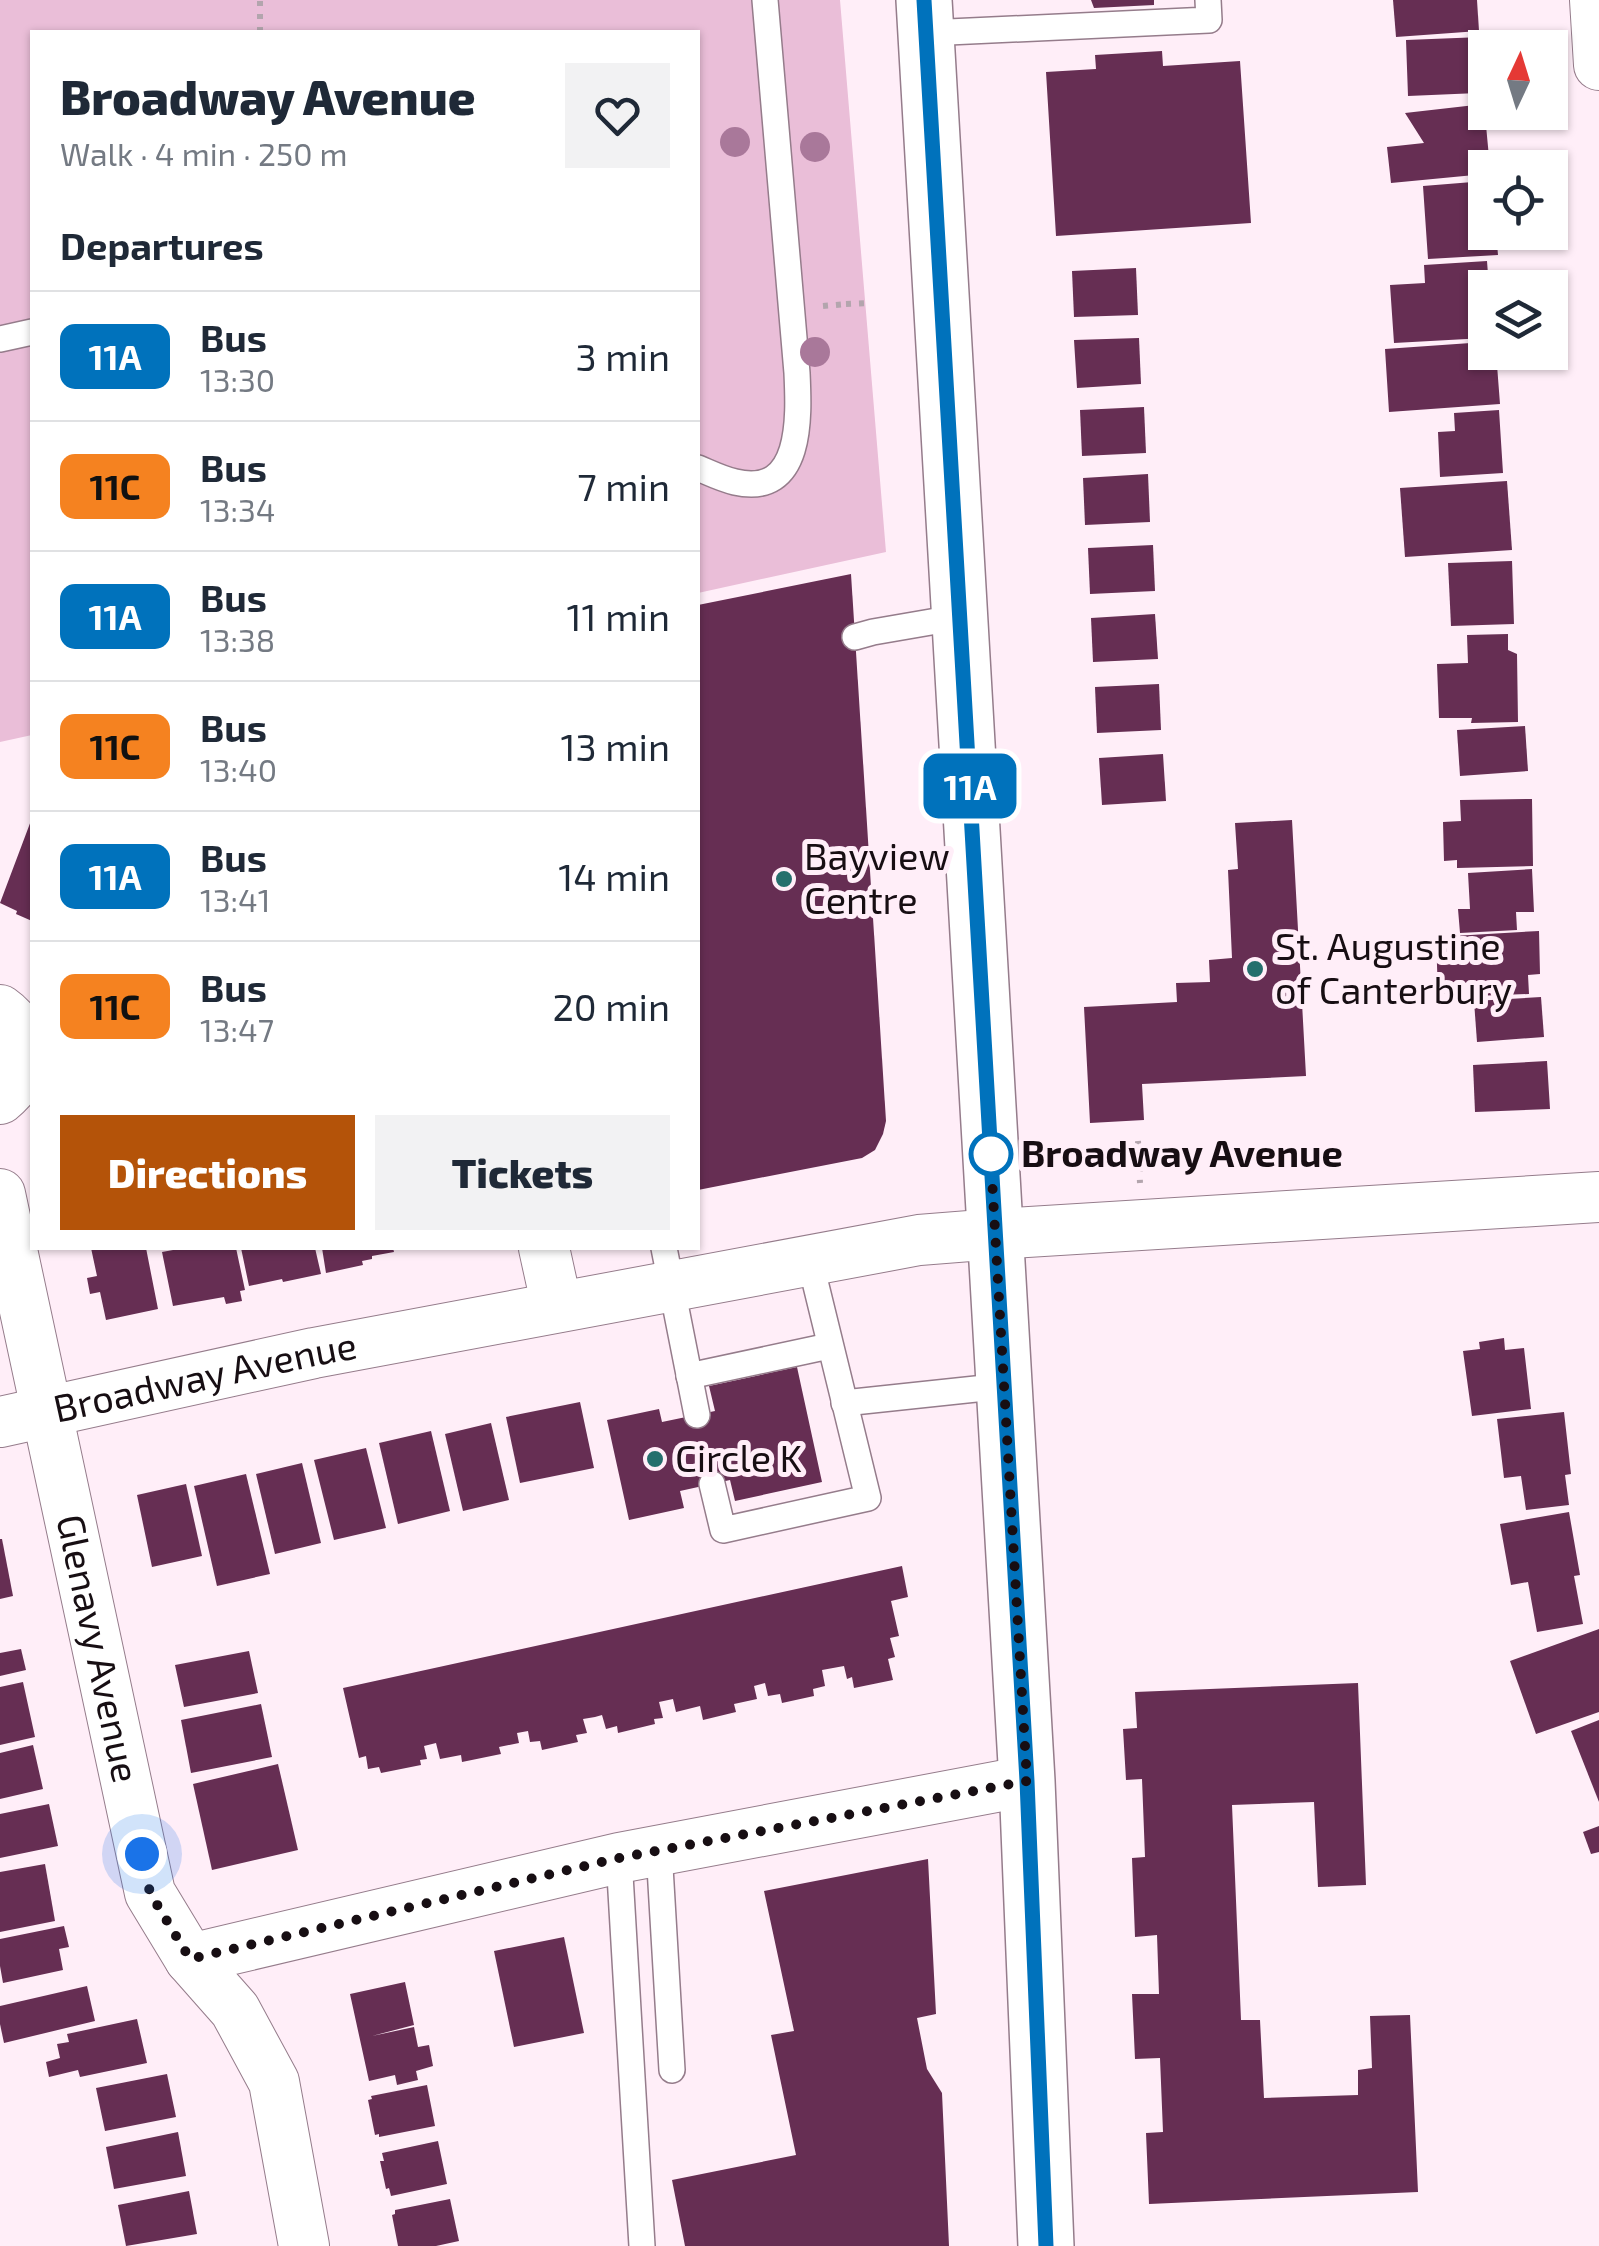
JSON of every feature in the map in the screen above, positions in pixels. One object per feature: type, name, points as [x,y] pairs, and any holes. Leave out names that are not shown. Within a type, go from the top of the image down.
[{"type":"main road","points":[[926,16],[1027,1781],[1046,2246]]},
{"type":"street","points":[[1596,0],[1599,65]]},
{"type":"street","points":[[0,1010],[16,1025],[25,1058],[12,1090],[0,1099]]},
{"type":"street","name":"Glenavy Avenue","points":[[0,1194],[24,1418],[150,1893],[190,1959],[235,2010],[274,2082],[304,2246]]},
{"type":"street","name":"Broadway Avenue","points":[[24,1418],[314,1353],[557,1306],[667,1267],[810,1260],[919,1240],[995,1234],[1599,1197]]},
{"type":"street","points":[[544,1250],[557,1306]]},
{"type":"street","points":[[190,1959],[639,1854],[1027,1781]]},
{"type":"lane","points":[[700,469],[740,483],[769,480],[788,463],[795,443],[797,373],[765,0]]},
{"type":"lane","points":[[926,16],[1209,20],[1208,0]]},
{"type":"lane","points":[[0,339],[30,332]]},
{"type":"lane","points":[[855,637],[960,617]]},
{"type":"lane","points":[[712,1484],[723,1530],[791,1502],[868,1498],[810,1260]]},
{"type":"lane","points":[[667,1267],[696,1415]]},
{"type":"lane","points":[[689,1376],[761,1368],[830,1346]]},
{"type":"lane","points":[[844,1403],[1004,1386]]},
{"type":"lane","points":[[639,1854],[672,2070]]},
{"type":"lane","points":[[639,1854],[642,2246]]},
{"type":"path","points":[[260,0],[260,30]]},
{"type":"path","points":[[846,304],[870,303]]},
{"type":"path","points":[[1138,1140],[1140,1184]]},
{"type":"shaded area","points":[[0,0],[840,0],[886,552],[700,593],[700,30],[30,30],[30,735],[0,742]]},
{"type":"building","points":[[1091,0],[1154,0],[1154,5],[1094,8]]},
{"type":"building","points":[[1393,0],[1477,0],[1479,30],[1396,37]]},
{"type":"building","points":[[1468,38],[1468,93],[1408,96],[1406,40]]},
{"type":"building","points":[[1162,51],[1163,66],[1240,61],[1251,223],[1056,236],[1046,72],[1096,69],[1095,55]]},
{"type":"building","points":[[1468,106],[1468,130],[1486,130],[1488,150],[1468,150],[1468,176],[1391,183],[1387,147],[1424,143],[1405,113]]},
{"type":"building","points":[[1468,182],[1468,250],[1498,250],[1498,255],[1428,259],[1423,186]]},
{"type":"building","points":[[1487,261],[1488,270],[1468,270],[1468,339],[1394,343],[1390,285],[1425,283],[1424,265]]},
{"type":"building","points":[[1136,268],[1138,315],[1074,317],[1072,271]]},
{"type":"building","points":[[1139,338],[1141,384],[1077,388],[1074,340]]},
{"type":"building","points":[[1468,343],[1468,370],[1497,370],[1500,404],[1389,412],[1385,349]]},
{"type":"building","points":[[1144,407],[1146,453],[1082,456],[1080,410]]},
{"type":"building","points":[[1499,410],[1503,473],[1440,477],[1438,432],[1455,431],[1454,413]]},
{"type":"building","points":[[1148,474],[1150,522],[1085,525],[1083,478]]},
{"type":"building","points":[[1507,481],[1512,550],[1405,557],[1400,488]]},
{"type":"building","points":[[1153,545],[1155,591],[1090,594],[1088,548]]},
{"type":"building","points":[[1512,561],[1514,624],[1451,626],[1448,563]]},
{"type":"building","name":"Bayview Centre","points":[[851,574],[886,1121],[875,1150],[862,1158],[700,1190],[700,605]]},
{"type":"building","points":[[1155,614],[1158,659],[1093,662],[1091,618]]},
{"type":"building","points":[[1508,634],[1508,650],[1517,654],[1518,722],[1471,723],[1472,718],[1439,718],[1437,664],[1468,663],[1467,635]]},
{"type":"building","points":[[1159,684],[1161,730],[1097,733],[1095,687]]},
{"type":"building","points":[[1525,726],[1528,771],[1460,776],[1457,730]]},
{"type":"building","points":[[1163,754],[1166,801],[1102,805],[1099,758]]},
{"type":"building","points":[[1532,799],[1533,866],[1457,868],[1457,860],[1444,861],[1443,822],[1461,821],[1460,800]]},
{"type":"building","name":"St. Augustine of Canterbury","points":[[1292,820],[1306,1076],[1142,1084],[1144,1120],[1090,1123],[1084,1007],[1177,1002],[1176,983],[1210,982],[1209,960],[1232,958],[1228,870],[1238,869],[1235,823]]},
{"type":"building","points":[[30,823],[30,920],[0,903]]},
{"type":"building","points":[[1532,869],[1534,912],[1516,912],[1517,930],[1460,933],[1458,909],[1470,909],[1468,873]]},
{"type":"building","points":[[1539,931],[1540,974],[1528,975],[1529,994],[1438,994],[1436,937]]},
{"type":"building","points":[[1541,997],[1544,1037],[1477,1042],[1474,1001]]},
{"type":"building","points":[[1547,1061],[1550,1109],[1475,1112],[1473,1065]]},
{"type":"building","points":[[91,1250],[146,1250],[158,1309],[106,1320],[100,1292],[90,1294],[87,1278],[97,1276]]},
{"type":"building","points":[[236,1250],[245,1290],[240,1291],[242,1301],[226,1304],[224,1297],[173,1306],[162,1252]]},
{"type":"building","points":[[241,1250],[315,1250],[321,1274],[249,1286]]},
{"type":"building","points":[[322,1250],[394,1250],[372,1256],[362,1261],[363,1265],[326,1273]]},
{"type":"building","points":[[1504,1338],[1505,1350],[1524,1348],[1531,1409],[1472,1416],[1463,1351],[1480,1349],[1479,1342]]},
{"type":"building","points":[[797,1367],[822,1482],[735,1501],[730,1480],[680,1491],[684,1508],[629,1520],[607,1420],[659,1409],[662,1422],[715,1411],[709,1386]]},
{"type":"building","points":[[580,1402],[594,1468],[520,1483],[506,1417]]},
{"type":"building","points":[[1564,1412],[1571,1474],[1565,1475],[1569,1505],[1526,1510],[1521,1476],[1504,1478],[1497,1419]]},
{"type":"building","points":[[491,1423],[509,1500],[463,1511],[445,1434]]},
{"type":"building","points":[[431,1431],[450,1511],[398,1524],[379,1443]]},
{"type":"building","points":[[366,1448],[386,1528],[334,1540],[314,1460]]},
{"type":"building","points":[[302,1463],[321,1543],[275,1554],[256,1474]]},
{"type":"building","points":[[246,1474],[270,1574],[217,1586],[194,1486]]},
{"type":"building","points":[[186,1484],[202,1556],[152,1567],[137,1495]]},
{"type":"building","points":[[1569,1512],[1580,1575],[1574,1576],[1583,1624],[1537,1632],[1528,1582],[1511,1585],[1500,1524]]},
{"type":"building","points":[[0,1539],[13,1596],[0,1599]]},
{"type":"building","points":[[902,1566],[908,1597],[891,1601],[899,1636],[890,1638],[895,1657],[888,1659],[893,1680],[854,1688],[844,1666],[822,1670],[825,1686],[813,1689],[814,1696],[782,1703],[780,1694],[768,1696],[765,1683],[754,1686],[757,1699],[734,1704],[736,1712],[703,1720],[700,1706],[676,1712],[673,1699],[659,1702],[663,1718],[654,1719],[655,1724],[618,1733],[617,1726],[606,1729],[602,1715],[583,1719],[587,1733],[576,1735],[578,1742],[542,1750],[540,1741],[530,1742],[528,1731],[517,1733],[519,1743],[499,1747],[501,1754],[462,1762],[461,1755],[440,1759],[436,1743],[424,1746],[427,1759],[420,1760],[421,1765],[381,1773],[379,1767],[368,1769],[366,1756],[359,1758],[343,1688]]},
{"type":"building","points":[[1599,1629],[1599,1712],[1536,1734],[1510,1661]]},
{"type":"building","points":[[21,1649],[26,1670],[0,1676],[0,1653]]},
{"type":"building","points":[[249,1651],[258,1693],[184,1707],[175,1665]]},
{"type":"building","points":[[23,1682],[35,1737],[0,1745],[0,1687]]},
{"type":"building","points":[[1358,1683],[1366,1885],[1318,1887],[1314,1802],[1232,1805],[1241,2020],[1260,2020],[1264,2098],[1358,2095],[1358,2070],[1372,2068],[1370,2016],[1410,2015],[1418,2192],[1149,2204],[1146,2133],[1163,2132],[1160,2058],[1135,2059],[1132,1994],[1159,1994],[1157,1935],[1135,1937],[1132,1858],[1145,1857],[1142,1779],[1126,1780],[1123,1729],[1137,1728],[1135,1692]]},
{"type":"building","points":[[261,1704],[272,1757],[191,1773],[181,1720]]},
{"type":"building","points":[[1599,1720],[1599,1802],[1571,1731]]},
{"type":"building","points":[[33,1745],[43,1789],[0,1799],[0,1753]]},
{"type":"building","points":[[278,1764],[298,1850],[212,1870],[193,1784]]},
{"type":"building","points":[[49,1804],[58,1846],[0,1858],[0,1814]]},
{"type":"building","points":[[1599,1826],[1599,1852],[1591,1854],[1583,1832]]},
{"type":"building","points":[[928,1859],[936,2014],[917,2018],[927,2069],[942,2093],[949,2246],[685,2246],[672,2180],[796,2155],[771,2035],[794,2031],[764,1891]]},
{"type":"building","points":[[45,1864],[55,1921],[0,1932],[0,1872]]},
{"type":"building","points":[[64,1926],[69,1947],[59,1949],[63,1970],[3,1983],[0,1939]]},
{"type":"building","points":[[564,1937],[584,2033],[514,2047],[494,1951]]},
{"type":"building","points":[[405,1982],[414,2025],[372,2036],[414,2027],[418,2047],[429,2045],[433,2066],[416,2071],[418,2080],[397,2085],[395,2075],[369,2081],[350,1994]]},
{"type":"building","points":[[87,1986],[95,2021],[4,2043],[0,2006]]},
{"type":"building","points":[[137,2019],[147,2063],[80,2077],[78,2070],[49,2077],[46,2062],[60,2058],[57,2044],[69,2042],[67,2034]]},
{"type":"building","points":[[167,2074],[176,2117],[105,2131],[96,2088]]},
{"type":"building","points":[[427,2085],[435,2126],[375,2135],[368,2100],[371,2096]]},
{"type":"building","points":[[178,2132],[186,2176],[114,2189],[106,2147]]},
{"type":"building","points":[[438,2141],[447,2184],[391,2196],[380,2161],[384,2161],[382,2153]]},
{"type":"building","points":[[189,2191],[197,2234],[126,2246],[118,2205]]},
{"type":"building","points":[[450,2199],[459,2241],[436,2246],[398,2246],[392,2215],[395,2210]]},
{"type":"bus line","name":"11A","points":[[924,0],[1027,1781],[1046,2246]]},
{"type":"place","name":"Bayview Centre","points":[[784,879]]},
{"type":"place","name":"St. Augustine of Canterbury","points":[[1255,969]]},
{"type":"place","name":"Broadway Avenue","points":[[991,1154]]},
{"type":"place","name":"Circle K","points":[[655,1459]]},
{"type":"route","points":[[142,1854],[150,1893],[190,1959],[619,1858],[1027,1781],[990,1144],[991,1154]]}]
